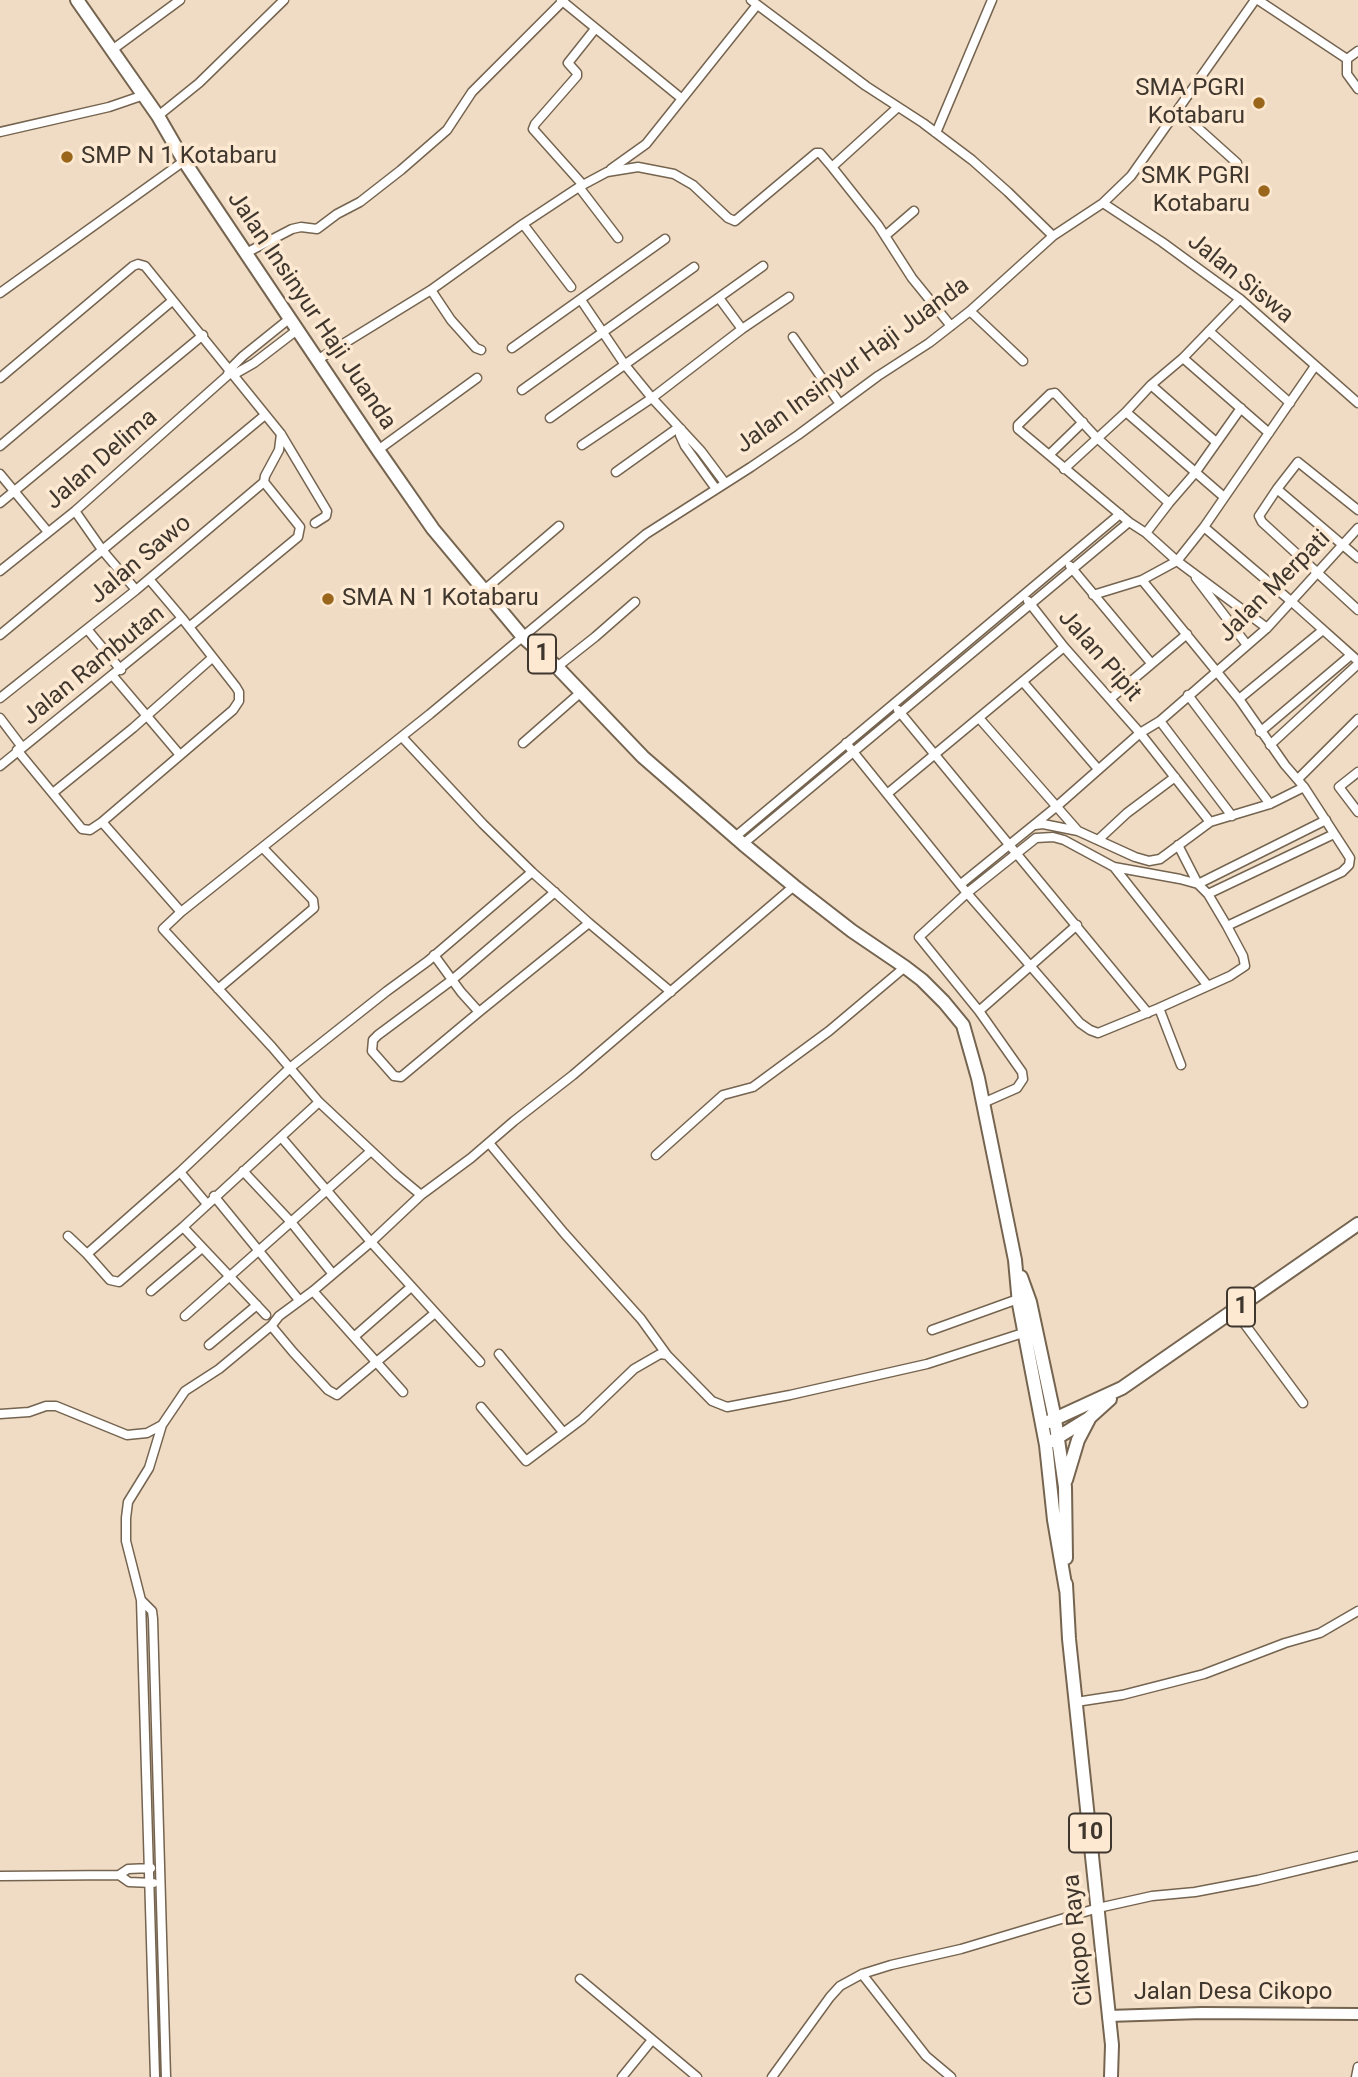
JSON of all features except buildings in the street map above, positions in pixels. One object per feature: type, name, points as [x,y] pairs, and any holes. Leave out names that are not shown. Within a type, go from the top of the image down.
[{"type":"highway","name":"Jalan Insinyur Haji Juanda","points":[[77,0],[144,95],[293,324],[433,529],[523,637],[556,667],[643,757],[794,886],[852,931],[905,967],[940,998],[963,1026],[983,1103],[1015,1260],[1018,1299],[1042,1425]]},
{"type":"highway","name":"1","points":[[1088,1412],[1055,1419],[1042,1425],[1046,1445],[1088,1412],[1358,1224]]},
{"type":"highway","name":"Jalan Insinyur Haji Juanda","points":[[1015,1260],[1030,1302],[1055,1419]]},
{"type":"highway","points":[[1051,1397],[1065,1407],[1088,1412],[1065,1487]]},
{"type":"highway","name":"10","points":[[1055,1419],[1058,1437]]},
{"type":"highway","name":"Cikopo Raya","points":[[1058,1437],[1065,1487],[1066,1590],[1112,2045],[1111,2077]]},
{"type":"highway","name":"Cikopo Raya","points":[[1046,1445],[1054,1520],[1066,1590]]},
{"type":"main road","name":"Jalan Desa Cikopo","points":[[1108,2016],[1202,2013],[1358,2014]]},
{"type":"street","points":[[112,50],[179,0]]},
{"type":"street","points":[[158,116],[199,83],[284,0]]},
{"type":"street","points":[[246,253],[292,229],[317,229],[360,202],[401,170],[447,130],[472,92],[563,0],[681,99]]},
{"type":"street","points":[[936,133],[992,0]]},
{"type":"street","points":[[1256,0],[1347,60]]},
{"type":"street","name":"Jalan Insinyur Haji Juanda","points":[[523,637],[646,534],[798,435],[878,376],[929,343],[970,311],[1053,236],[1103,202],[1131,176],[1256,0]]},
{"type":"street","points":[[317,360],[430,290],[523,224],[607,172],[646,144],[753,1],[866,86],[936,133],[990,176],[1053,236]]},
{"type":"street","points":[[595,29],[568,63],[577,75],[534,126],[535,132],[581,186],[618,238]]},
{"type":"street","points":[[1347,60],[1358,51]]},
{"type":"street","points":[[1347,60],[1348,74],[1358,89]]},
{"type":"street","points":[[0,132],[109,107],[144,95]]},
{"type":"street","points":[[832,167],[898,107]]},
{"type":"street","points":[[1178,110],[1237,163]]},
{"type":"street","points":[[607,172],[638,167],[674,174],[693,185],[728,218],[735,221],[816,153],[820,153],[885,236],[912,278],[951,326]]},
{"type":"street","points":[[0,293],[184,160]]},
{"type":"street","name":"Jalan Siswa","points":[[1103,202],[1240,299],[1358,403]]},
{"type":"street","points":[[885,236],[914,211]]},
{"type":"street","points":[[523,224],[571,287]]},
{"type":"street","points":[[512,348],[665,239]]},
{"type":"street","points":[[0,378],[138,264],[148,269],[281,433],[327,511],[326,516],[315,523]]},
{"type":"street","points":[[550,418],[763,266]]},
{"type":"street","points":[[522,390],[695,267]]},
{"type":"street","points":[[430,290],[451,320],[476,348],[481,350]]},
{"type":"street","points":[[582,445],[652,398],[742,329],[789,297]]},
{"type":"street","points":[[719,298],[742,329]]},
{"type":"street","points":[[1065,468],[1183,358],[1240,299]]},
{"type":"street","points":[[581,300],[625,365],[701,451],[725,483]]},
{"type":"street","points":[[0,446],[172,301]]},
{"type":"street","points":[[970,311],[1023,361]]},
{"type":"street","name":"Jalan Delima","points":[[231,373],[254,363],[293,324]]},
{"type":"street","name":"Jalan Delima","points":[[0,571],[75,511],[231,373],[293,324]]},
{"type":"street","points":[[1209,331],[1290,403]]},
{"type":"street","points":[[0,503],[203,335]]},
{"type":"street","points":[[793,337],[840,404]]},
{"type":"street","points":[[1183,358],[1269,433]]},
{"type":"street","points":[[1094,595],[1142,580],[1177,561],[1204,527],[1315,366]]},
{"type":"street","points":[[378,450],[477,378]]},
{"type":"street","points":[[1151,385],[1216,442]]},
{"type":"street","points":[[1169,503],[1096,437],[1059,395],[1053,392],[1017,426],[1177,561],[1267,628]]},
{"type":"street","points":[[1146,533],[1195,473],[1241,408]]},
{"type":"street","points":[[1126,412],[1224,497]]},
{"type":"street","points":[[0,635],[265,415]]},
{"type":"street","points":[[1049,455],[1083,422]]},
{"type":"street","points":[[616,472],[680,428]]},
{"type":"street","points":[[680,428],[685,446],[716,489]]},
{"type":"street","name":"Jalan Sawo","points":[[0,698],[136,590],[264,482],[279,450],[281,433]]},
{"type":"street","points":[[1358,510],[1301,462],[1296,463],[1277,489],[1261,512],[1260,520],[1358,610]]},
{"type":"street","points":[[0,474],[48,531]]},
{"type":"street","name":"Jalan Rambutan","points":[[0,766],[182,618],[189,627],[298,537],[300,527],[264,482]]},
{"type":"street","points":[[1277,489],[1358,558]]},
{"type":"street","points":[[75,511],[103,551],[136,590]]},
{"type":"street","points":[[739,841],[900,712],[1120,514]]},
{"type":"street","points":[[739,841],[846,743],[1129,522]]},
{"type":"street","points":[[484,591],[559,526]]},
{"type":"street","points":[[1204,527],[1358,663],[1270,745]]},
{"type":"street","name":"Jalan Merpati","points":[[961,884],[1056,807],[1140,733],[1160,721],[1267,628],[1358,528]]},
{"type":"street","points":[[1066,561],[1151,663]]},
{"type":"street","points":[[1190,570],[1247,645]]},
{"type":"street","points":[[149,579],[182,618]]},
{"type":"street","points":[[1142,580],[1239,699],[1260,732],[1301,783],[1351,863],[1342,872],[1227,926]]},
{"type":"street","name":"Jalan Pipit","points":[[1027,599],[1064,647],[1140,733],[1210,822]]},
{"type":"street","points":[[556,667],[596,637],[635,602]]},
{"type":"street","points":[[0,718],[68,814],[85,830],[90,831],[233,710],[239,701],[236,687],[189,627]]},
{"type":"street","points":[[87,629],[121,670]]},
{"type":"street","points":[[1239,699],[1323,630]]},
{"type":"street","points":[[1111,699],[1187,634]]},
{"type":"street","points":[[421,1195],[319,1102],[163,929],[523,637]]},
{"type":"street","points":[[887,794],[1064,647]]},
{"type":"street","points":[[1260,732],[1350,655]]},
{"type":"street","points":[[54,792],[146,717],[212,658]]},
{"type":"street","points":[[113,676],[180,755]]},
{"type":"street","points":[[1023,682],[1098,769]]},
{"type":"street","points":[[523,743],[580,693]]},
{"type":"street","points":[[1188,695],[1270,804]]},
{"type":"street","points":[[893,705],[1148,1013]]},
{"type":"street","points":[[979,718],[1078,831]]},
{"type":"street","points":[[1033,825],[1043,824],[1078,831],[1135,857],[1149,861],[1160,859],[1210,822],[1270,804],[1301,783],[1358,719]]},
{"type":"street","points":[[1160,721],[1232,816]]},
{"type":"street","points":[[402,737],[482,824],[532,872],[671,992]]},
{"type":"street","points":[[846,743],[967,892],[1080,1023],[1090,1030],[1098,1032],[1148,1013],[1230,976],[1245,966],[1243,956],[1227,926],[1208,894],[1198,884],[1178,845]]},
{"type":"street","points":[[1358,772],[1339,788],[1358,812]]},
{"type":"street","points":[[1098,840],[1127,813],[1175,777]]},
{"type":"street","points":[[983,1103],[1017,1088],[1023,1076],[979,1011],[919,937],[967,892],[1036,838],[1054,837],[1064,840],[1114,867],[1180,878],[1198,884],[1326,820]]},
{"type":"street","points":[[102,822],[181,912]]},
{"type":"street","points":[[1208,894],[1334,834]]},
{"type":"street","points":[[218,989],[314,908],[313,900],[263,848]]},
{"type":"street","points":[[1114,867],[1208,986]]},
{"type":"street","points":[[87,1254],[291,1068],[434,956],[532,872]]},
{"type":"street","points":[[155,2077],[142,1600],[126,1541],[126,1518],[128,1502],[149,1468],[162,1425],[185,1391],[219,1369],[272,1325],[274,1320],[371,1242],[421,1195],[489,1143],[794,886]]},
{"type":"street","points":[[555,892],[452,980],[373,1040],[372,1051],[394,1076],[401,1077],[589,923]]},
{"type":"street","points":[[979,1011],[1077,925]]},
{"type":"street","points":[[434,956],[479,1012]]},
{"type":"street","points":[[656,1155],[723,1096],[753,1087],[830,1031],[905,967]]},
{"type":"street","points":[[1159,1008],[1181,1065]]},
{"type":"street","points":[[68,1236],[110,1279],[119,1282],[319,1102]]},
{"type":"street","points":[[281,1137],[371,1242],[480,1362]]},
{"type":"street","points":[[489,1143],[641,1319],[667,1355],[712,1401],[727,1407],[915,1367],[1024,1333]]},
{"type":"street","points":[[185,1316],[371,1151]]},
{"type":"street","points":[[243,1171],[291,1222],[332,1273]]},
{"type":"street","points":[[180,1172],[207,1204]]},
{"type":"street","points":[[214,1196],[299,1300]]},
{"type":"street","points":[[183,1227],[266,1315]]},
{"type":"street","points":[[150,1291],[202,1248]]},
{"type":"street","points":[[355,1336],[411,1287]]},
{"type":"street","points":[[313,1291],[403,1392]]},
{"type":"street","points":[[932,1330],[1018,1299]]},
{"type":"street","points":[[209,1345],[257,1306]]},
{"type":"street","points":[[1234,1311],[1303,1404]]},
{"type":"street","points":[[272,1325],[333,1395],[341,1394],[435,1313]]},
{"type":"street","points":[[499,1354],[563,1432]]},
{"type":"street","points":[[481,1407],[526,1461],[582,1419],[640,1364],[660,1354],[667,1355]]},
{"type":"street","points":[[0,1414],[29,1412],[55,1406],[127,1435],[147,1433],[162,1425]]},
{"type":"street","points":[[142,1600],[152,1611],[153,1619],[166,2077]]},
{"type":"street","points":[[1076,1702],[1122,1695],[1204,1674],[1285,1643],[1320,1633],[1358,1611]]},
{"type":"street","points":[[772,2077],[830,1997],[840,1986],[862,1974],[961,1949],[1098,1908],[1152,1896],[1195,1892],[1245,1882],[1358,1856]]},
{"type":"street","points":[[0,1877],[119,1875],[128,1869],[159,1868]]},
{"type":"street","points":[[119,1875],[130,1882],[160,1882]]},
{"type":"street","points":[[862,1974],[926,2056],[951,2077]]},
{"type":"street","points":[[580,1979],[697,2077]]},
{"type":"street","points":[[622,2077],[652,2040]]},
{"type":"street","points":[[1356,2077],[1358,2067]]},
{"type":"place","name":"SMA PGRI Kotabaru","points":[[1259,103]]},
{"type":"place","name":"SMP N 1 Kotabaru","points":[[67,157]]},
{"type":"place","name":"SMK PGRI Kotabaru","points":[[1264,191]]},
{"type":"place","name":"SMA N 1 Kotabaru","points":[[328,599]]}]
